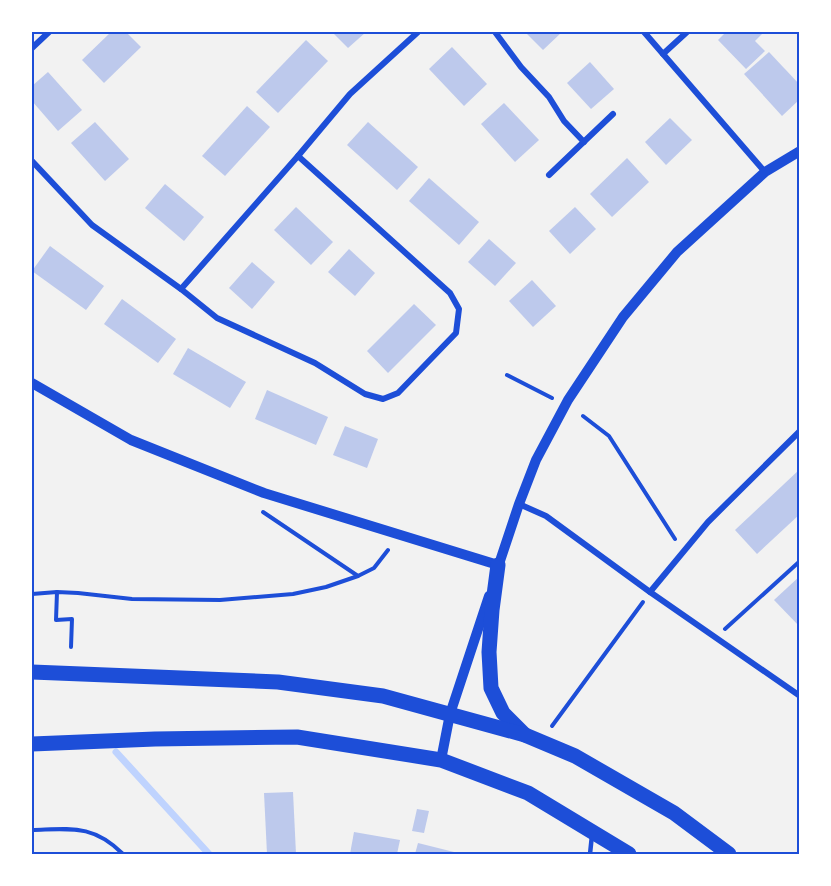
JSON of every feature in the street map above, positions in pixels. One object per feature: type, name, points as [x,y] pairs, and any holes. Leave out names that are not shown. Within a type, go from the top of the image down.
[{"type":"main road","points":[[498,565],[490,627],[491,688],[503,712],[525,735]]},
{"type":"main road","points":[[32,672],[278,682],[383,696],[525,735],[575,756],[674,813],[729,855]]},
{"type":"main road","points":[[32,744],[297,737],[441,759],[528,793],[629,855]]},
{"type":"street","points":[[32,48],[49,32]]},
{"type":"street","points":[[181,289],[350,94],[418,32]]},
{"type":"street","points":[[495,32],[521,67],[549,97],[564,121],[584,142]]},
{"type":"street","points":[[644,32],[765,172]]},
{"type":"street","points":[[663,54],[687,32]]},
{"type":"street","points":[[549,174],[613,114]]},
{"type":"street","points":[[441,759],[450,714],[519,504],[536,460],[568,400],[623,317],[677,252],[765,172],[800,152]]},
{"type":"street","points":[[32,161],[92,225],[217,318],[315,363],[365,394],[383,399],[398,393],[456,333],[459,309],[450,293],[298,156]]},
{"type":"street","points":[[32,383],[131,440],[264,494],[498,565]]},
{"type":"street","points":[[650,592],[708,522],[800,431]]},
{"type":"street","points":[[519,504],[546,516],[650,592],[800,696]]},
{"type":"lane","points":[[590,855],[592,832]]},
{"type":"path","points":[[507,375],[552,398]]},
{"type":"path","points":[[583,416],[609,436],[683,552]]},
{"type":"path","points":[[264,494],[259,509],[358,576]]},
{"type":"path","points":[[32,594],[57,592],[132,599],[220,600],[293,594],[326,587],[358,576],[374,568],[388,550]]},
{"type":"path","points":[[716,638],[800,561]]},
{"type":"path","points":[[57,592],[56,620],[72,619],[71,647]]},
{"type":"path","points":[[552,727],[650,592]]},
{"type":"path","points":[[32,830],[82,830],[100,836],[123,855]]},
{"type":"building","points":[[111,32],[126,32],[141,47],[104,83],[82,60]]},
{"type":"building","points":[[332,32],[366,32],[348,48]]},
{"type":"building","points":[[525,32],[562,32],[543,50]]},
{"type":"building","points":[[726,32],[761,32],[763,33],[755,41],[765,51],[746,69],[718,40]]},
{"type":"building","points":[[306,40],[328,61],[278,113],[256,92]]},
{"type":"building","points":[[452,47],[487,84],[464,106],[429,69]]},
{"type":"building","points":[[769,52],[800,85],[800,99],[782,116],[744,74]]},
{"type":"building","points":[[590,62],[614,89],[591,109],[567,83]]},
{"type":"building","points":[[48,72],[82,110],[58,131],[32,101],[32,86]]},
{"type":"building","points":[[504,103],[539,140],[515,162],[481,124]]},
{"type":"building","points":[[247,106],[270,127],[225,176],[202,156]]},
{"type":"building","points":[[670,118],[692,140],[666,165],[645,142]]},
{"type":"building","points":[[95,122],[129,159],[105,181],[71,143]]},
{"type":"building","points":[[368,122],[418,167],[397,190],[347,145]]},
{"type":"building","points":[[627,158],[649,182],[612,217],[590,194]]},
{"type":"building","points":[[429,178],[479,222],[459,245],[409,201]]},
{"type":"building","points":[[165,184],[204,217],[184,241],[145,208]]},
{"type":"building","points":[[296,207],[333,242],[311,265],[274,230]]},
{"type":"building","points":[[575,207],[596,229],[570,254],[549,231]]},
{"type":"building","points":[[489,239],[516,263],[495,286],[468,262]]},
{"type":"building","points":[[50,246],[104,286],[86,310],[32,271]]},
{"type":"building","points":[[349,249],[375,273],[355,296],[328,272]]},
{"type":"building","points":[[252,262],[275,282],[252,309],[229,288]]},
{"type":"building","points":[[532,280],[556,306],[533,327],[509,301]]},
{"type":"building","points":[[122,299],[176,339],[158,363],[104,324]]},
{"type":"building","points":[[414,304],[436,325],[388,373],[367,351]]},
{"type":"building","points":[[188,348],[246,382],[230,408],[173,374]]},
{"type":"building","points":[[267,390],[328,417],[316,445],[255,419]]},
{"type":"building","points":[[345,426],[378,439],[367,468],[333,455]]},
{"type":"building","points":[[800,469],[800,514],[757,554],[735,530]]},
{"type":"building","points":[[800,576],[800,627],[774,600]]},
{"type":"building","points":[[293,792],[296,854],[267,854],[264,793]]},
{"type":"building","points":[[417,809],[429,811],[424,833],[412,831]]},
{"type":"building","points":[[354,832],[400,840],[397,854],[350,854]]},
{"type":"building","points":[[418,843],[462,854],[415,854]]},
{"type":"waterway","points":[[116,752],[209,854]]}]
